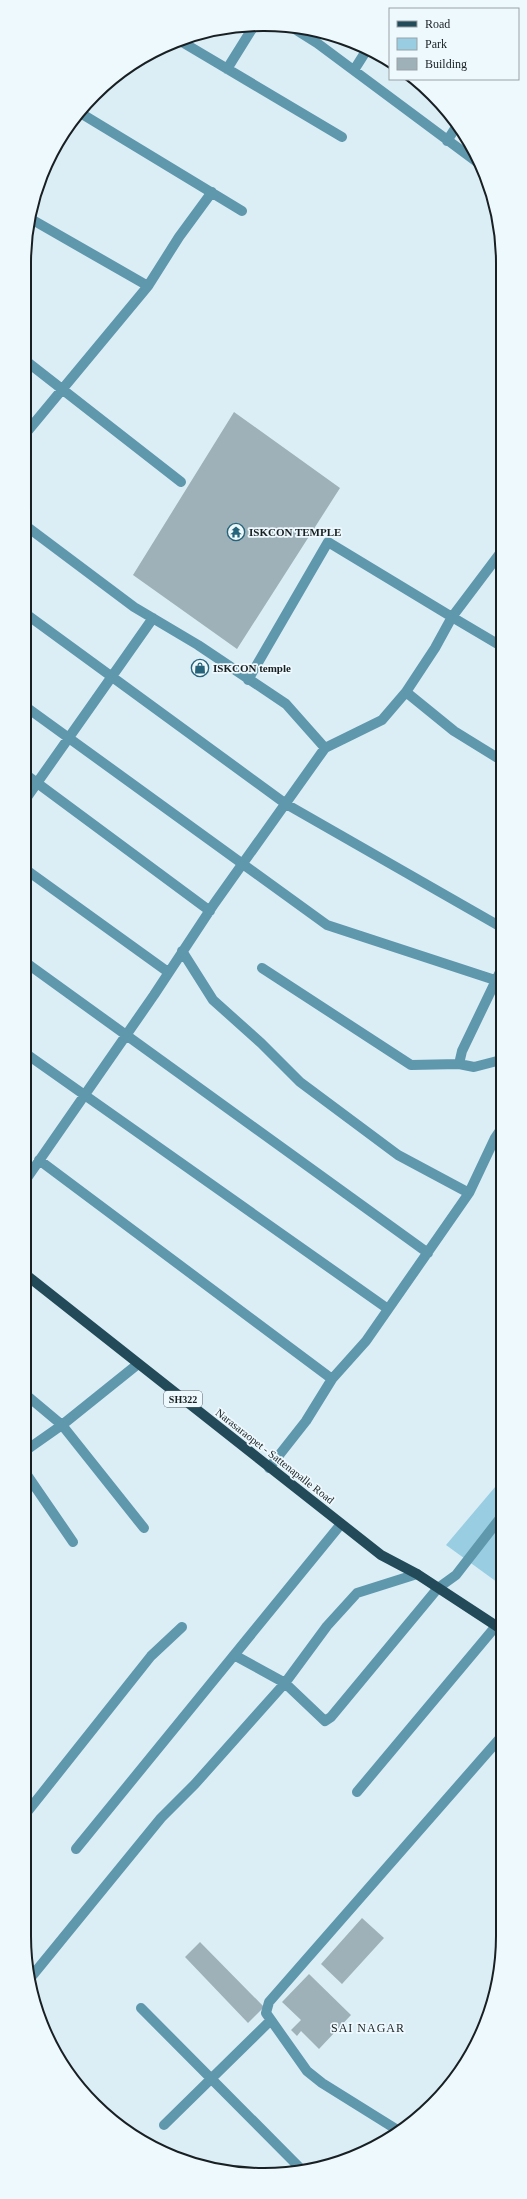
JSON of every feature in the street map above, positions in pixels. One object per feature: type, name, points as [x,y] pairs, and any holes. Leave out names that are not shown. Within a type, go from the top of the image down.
[{"type":"main road","name":"Narasaraopet - Sattenapalle Road","points":[[31,1279],[269,1468],[381,1554],[417,1574],[496,1627]]},
{"type":"street","points":[[227,69],[251,31]]},
{"type":"street","points":[[303,34],[354,70],[470,157]]},
{"type":"street","points":[[186,44],[342,137]]},
{"type":"street","points":[[354,70],[364,54]]},
{"type":"street","points":[[84,115],[242,211]]},
{"type":"street","points":[[447,141],[454,130]]},
{"type":"street","points":[[31,427],[148,286],[179,237],[212,192]]},
{"type":"street","points":[[35,222],[148,286]]},
{"type":"street","points":[[31,365],[181,482]]},
{"type":"street","points":[[31,530],[134,607],[198,645],[248,680],[286,704],[325,748]]},
{"type":"street","points":[[248,680],[328,542],[496,643]]},
{"type":"street","points":[[31,1172],[128,1034],[182,951],[325,748],[382,720],[406,692],[435,648],[452,617],[496,559]]},
{"type":"street","points":[[31,618],[286,804],[496,924]]},
{"type":"street","points":[[31,792],[153,618]]},
{"type":"street","points":[[406,692],[454,731],[496,757]]},
{"type":"street","points":[[31,711],[242,865],[327,925],[496,980]]},
{"type":"street","points":[[31,778],[210,911]]},
{"type":"street","points":[[31,873],[168,972]]},
{"type":"street","points":[[182,951],[213,1000],[261,1043],[300,1082],[398,1155],[469,1193]]},
{"type":"street","points":[[31,966],[128,1034],[428,1253]]},
{"type":"street","points":[[262,968],[411,1065],[459,1064],[474,1067],[496,1061]]},
{"type":"street","points":[[459,1064],[462,1051],[496,985]]},
{"type":"street","points":[[31,1057],[86,1094],[388,1309]]},
{"type":"street","points":[[269,1468],[306,1421],[332,1380],[366,1341],[428,1253],[469,1193],[496,1136]]},
{"type":"street","points":[[39,1160],[332,1380]]},
{"type":"street","points":[[31,1448],[62,1425],[138,1364]]},
{"type":"street","points":[[31,1399],[62,1425],[144,1528]]},
{"type":"street","points":[[31,1481],[73,1542]]},
{"type":"street","points":[[234,1655],[285,1683],[325,1721],[330,1717],[438,1588],[456,1575],[496,1523]]},
{"type":"street","points":[[76,1849],[341,1524]]},
{"type":"street","points":[[34,1974],[161,1818],[195,1784],[285,1683],[327,1626],[357,1593],[417,1574]]},
{"type":"street","points":[[31,1807],[151,1656],[182,1627]]},
{"type":"street","points":[[357,1792],[496,1630]]},
{"type":"street","points":[[394,2128],[322,2083],[307,2071],[266,2013],[269,2002],[496,1743]]},
{"type":"street","points":[[141,2008],[298,2166]]},
{"type":"street","points":[[164,2125],[271,2020]]},
{"type":"green space","points":[[496,1486],[496,1581],[446,1545]]},
{"type":"building","name":"ISKCON TEMPLE","points":[[234,412],[340,488],[237,649],[133,575]]},
{"type":"building","points":[[362,1918],[384,1938],[342,1984],[321,1964]]},
{"type":"building","points":[[200,1942],[264,2007],[248,2023],[185,1957]]},
{"type":"building","points":[[309,1974],[351,2015],[319,2049],[301,2031],[297,2036],[291,2030],[301,2020],[282,2002]]},
{"type":"place","name":"ISKCON TEMPLE","points":[[236,532]]},
{"type":"place","name":"ISKCON temple","points":[[200,668]]},
{"type":"district","name":"SAI NAGAR","points":[[368,2028]]}]
